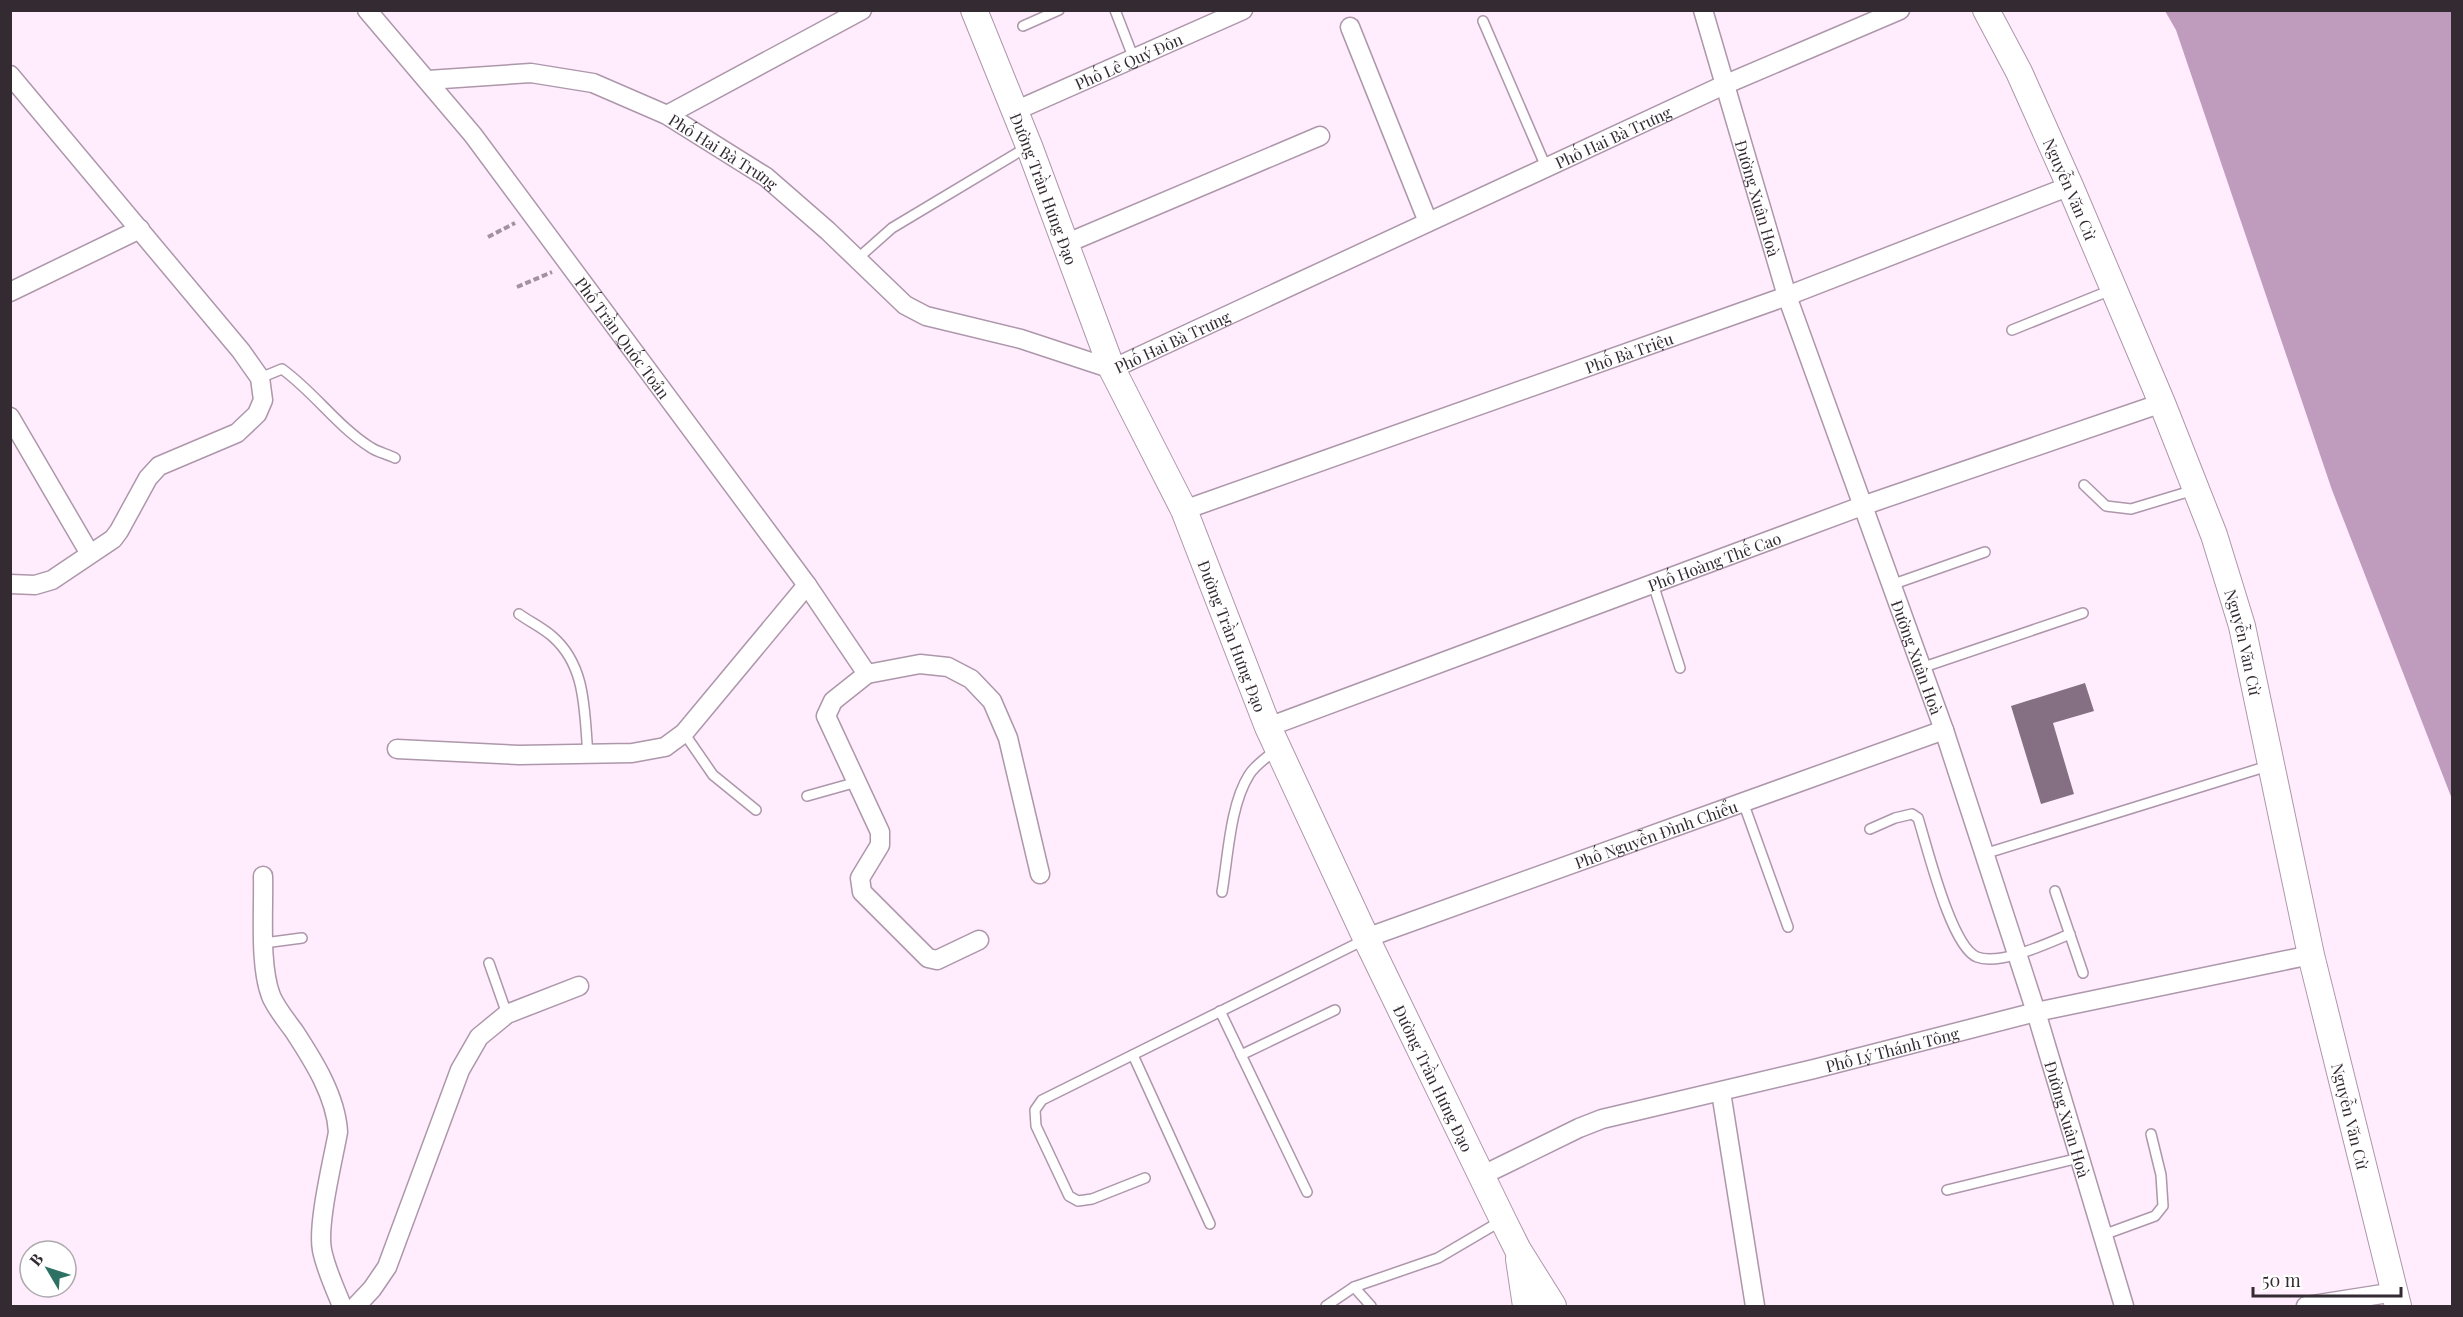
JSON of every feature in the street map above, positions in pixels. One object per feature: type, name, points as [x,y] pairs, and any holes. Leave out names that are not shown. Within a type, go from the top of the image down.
[{"type":"street","name":"Phố Trần Quốc Toản","points":[[367,10],[473,135],[807,585],[867,674]]},
{"type":"street","points":[[667,115],[862,10]]},
{"type":"street","name":"Đường Trần Hưng Đạo","points":[[974,10],[1029,146],[1112,369],[1184,510],[1273,738],[1366,938],[1503,1220],[1518,1250],[1553,1306]]},
{"type":"street","name":"Đường Xuân Hoà","points":[[1703,10],[1788,296],[1944,730],[2036,1012],[2124,1306]]},
{"type":"street","name":"Phố Hai Bà Trưng","points":[[428,80],[531,73],[593,83],[667,115],[766,177],[905,304],[926,316],[1021,339],[1112,369],[1724,85],[1900,10]]},
{"type":"street","name":"Nguyễn Văn Cừ","points":[[1986,10],[2019,72],[2070,186],[2162,403],[2214,535],[2242,626],[2311,954],[2396,1299]]},
{"type":"street","name":"Phố Lê Quý Đôn","points":[[1015,111],[1241,11]]},
{"type":"street","points":[[1350,27],[1428,222]]},
{"type":"street","points":[[10,75],[241,351],[260,378],[263,400],[257,414],[237,433],[159,466],[148,478],[119,531],[90,554],[52,580],[35,585],[10,584]]},
{"type":"street","points":[[1065,244],[1320,136]]},
{"type":"street","name":"Phố Bà Triệu","points":[[1184,510],[1788,296],[2070,186]]},
{"type":"street","points":[[10,292],[140,229]]},
{"type":"street","name":"Phố Hoàng Thế Cao","points":[[1273,738],[1653,584],[1862,506],[2162,403]]},
{"type":"street","points":[[10,417],[90,554]]},
{"type":"street","points":[[397,749],[519,755],[632,753],[665,747],[684,734],[807,585]]},
{"type":"street","points":[[979,940],[937,960],[928,958],[862,892],[860,878],[880,845],[880,832],[826,716],[833,701],[867,674],[920,664],[948,667],[971,679],[992,701],[1008,738],[1040,874]]},
{"type":"street","name":"Phố Nguyễn Đình Chiểu","points":[[1366,938],[1944,730]]},
{"type":"street","points":[[263,876],[265,977],[272,998],[304,1046],[338,1117],[338,1132],[323,1221],[321,1248],[342,1306]]},
{"type":"street","name":"Phố Lý Thánh Tông","points":[[1483,1175],[1602,1119],[1721,1092],[2036,1012],[2311,954]]},
{"type":"street","points":[[356,1306],[372,1289],[387,1267],[460,1070],[479,1038],[507,1014],[579,986]]},
{"type":"street","points":[[1721,1092],[1755,1306]]},
{"type":"street","name":"Đường Trần Hưng Đạo","points":[[1518,1250],[1521,1301]]},
{"type":"street","points":[[2306,1306],[2396,1299]]},
{"type":"lane","points":[[1023,26],[1059,10]]},
{"type":"lane","points":[[1115,10],[1134,58]]},
{"type":"lane","points":[[1483,21],[1546,167]]},
{"type":"lane","points":[[857,259],[892,228],[1029,146]]},
{"type":"lane","points":[[2012,330],[2114,289]]},
{"type":"lane","points":[[260,378],[282,369],[302,384],[353,435],[372,449],[395,458]]},
{"type":"lane","points":[[2084,485],[2106,506],[2131,509],[2196,489]]},
{"type":"lane","points":[[1890,585],[1985,552]]},
{"type":"lane","points":[[1653,584],[1680,668]]},
{"type":"lane","points":[[1921,668],[2083,613]]},
{"type":"lane","points":[[519,614],[554,638],[574,662],[581,684],[588,754]]},
{"type":"lane","points":[[684,734],[713,775],[756,810]]},
{"type":"lane","points":[[1222,892],[1235,811],[1243,786],[1273,738]]},
{"type":"lane","points":[[1984,854],[2271,765]]},
{"type":"lane","points":[[807,796],[857,782]]},
{"type":"lane","points":[[1743,802],[1788,927]]},
{"type":"lane","points":[[1870,829],[1895,818],[1912,814],[1918,818],[1940,893],[1958,937],[1967,952],[1979,958],[2017,956],[2070,934]]},
{"type":"lane","points":[[2055,891],[2083,973]]},
{"type":"lane","points":[[264,943],[302,938]]},
{"type":"lane","points":[[1146,1178],[1092,1199],[1078,1201],[1069,1196],[1036,1126],[1035,1110],[1042,1100],[1366,938]]},
{"type":"lane","points":[[489,963],[507,1014]]},
{"type":"lane","points":[[1241,1055],[1335,1010]]},
{"type":"lane","points":[[1220,1011],[1307,1192]]},
{"type":"lane","points":[[1133,1055],[1210,1224]]},
{"type":"lane","points":[[2103,1235],[2155,1216],[2163,1206],[2161,1175],[2151,1134]]},
{"type":"lane","points":[[1947,1190],[2079,1158]]},
{"type":"lane","points":[[1326,1306],[1354,1287],[1438,1258],[1503,1220]]},
{"type":"lane","points":[[1354,1287],[1371,1306]]},
{"type":"path","points":[[488,237],[532,214]]},
{"type":"path","points":[[517,287],[569,265]]},
{"type":"shaded area","points":[[2165,11],[2452,11],[2452,799],[2332,490],[2176,30]]},
{"type":"building","points":[[2085,683],[2094,711],[2053,723],[2074,794],[2041,804],[2011,706]]}]
